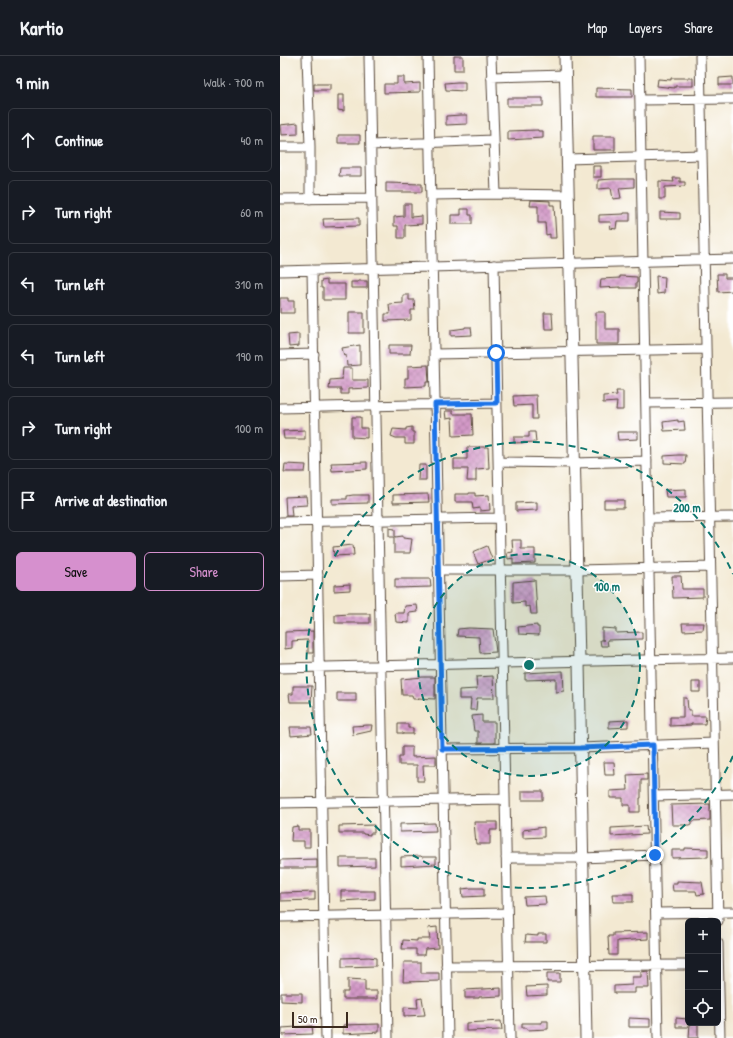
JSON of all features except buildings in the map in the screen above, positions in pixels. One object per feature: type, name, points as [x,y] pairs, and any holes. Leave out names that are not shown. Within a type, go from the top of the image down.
[{"type":"street","points":[[307,56],[310,199]]},
{"type":"street","points":[[368,56],[388,1038]]},
{"type":"street","points":[[428,56],[448,1038]]},
{"type":"street","points":[[491,56],[496,194]]},
{"type":"street","points":[[565,56],[586,1038]]},
{"type":"street","points":[[638,56],[658,1038]]},
{"type":"street","points":[[700,56],[717,916]]},
{"type":"street","points":[[491,76],[565,75]]},
{"type":"street","points":[[640,100],[733,99]]},
{"type":"street","points":[[371,145],[493,140]]},
{"type":"street","points":[[280,147],[310,147]]},
{"type":"street","points":[[567,159],[702,155]]},
{"type":"street","points":[[431,195],[568,195]]},
{"type":"street","points":[[280,199],[372,198]]},
{"type":"street","points":[[280,271],[733,259]]},
{"type":"street","points":[[494,265],[510,1038]]},
{"type":"street","points":[[312,270],[326,1038]]},
{"type":"street","points":[[434,354],[706,349]]},
{"type":"street","points":[[280,355],[314,354]]},
{"type":"street","points":[[646,404],[733,402]]},
{"type":"street","points":[[280,408],[497,403]]},
{"type":"street","points":[[498,462],[574,463],[647,460]]},
{"type":"street","points":[[648,518],[733,517]]},
{"type":"street","points":[[280,522],[499,518]]},
{"type":"street","points":[[438,570],[500,571],[710,567]]},
{"type":"street","points":[[280,576],[318,575]]},
{"type":"street","points":[[280,668],[733,658]]},
{"type":"street","points":[[442,749],[580,748],[714,743]]},
{"type":"street","points":[[654,796],[733,794]]},
{"type":"street","points":[[280,803],[505,799]]},
{"type":"street","points":[[506,858],[582,858],[655,855]]},
{"type":"street","points":[[656,913],[717,916],[733,912]]},
{"type":"street","points":[[280,917],[507,913]]},
{"type":"street","points":[[446,966],[685,965]]},
{"type":"street","points":[[719,990],[720,1038]]},
{"type":"route","points":[[496,353],[497,403],[435,404],[442,749],[580,748],[653,745],[655,855]]}]
